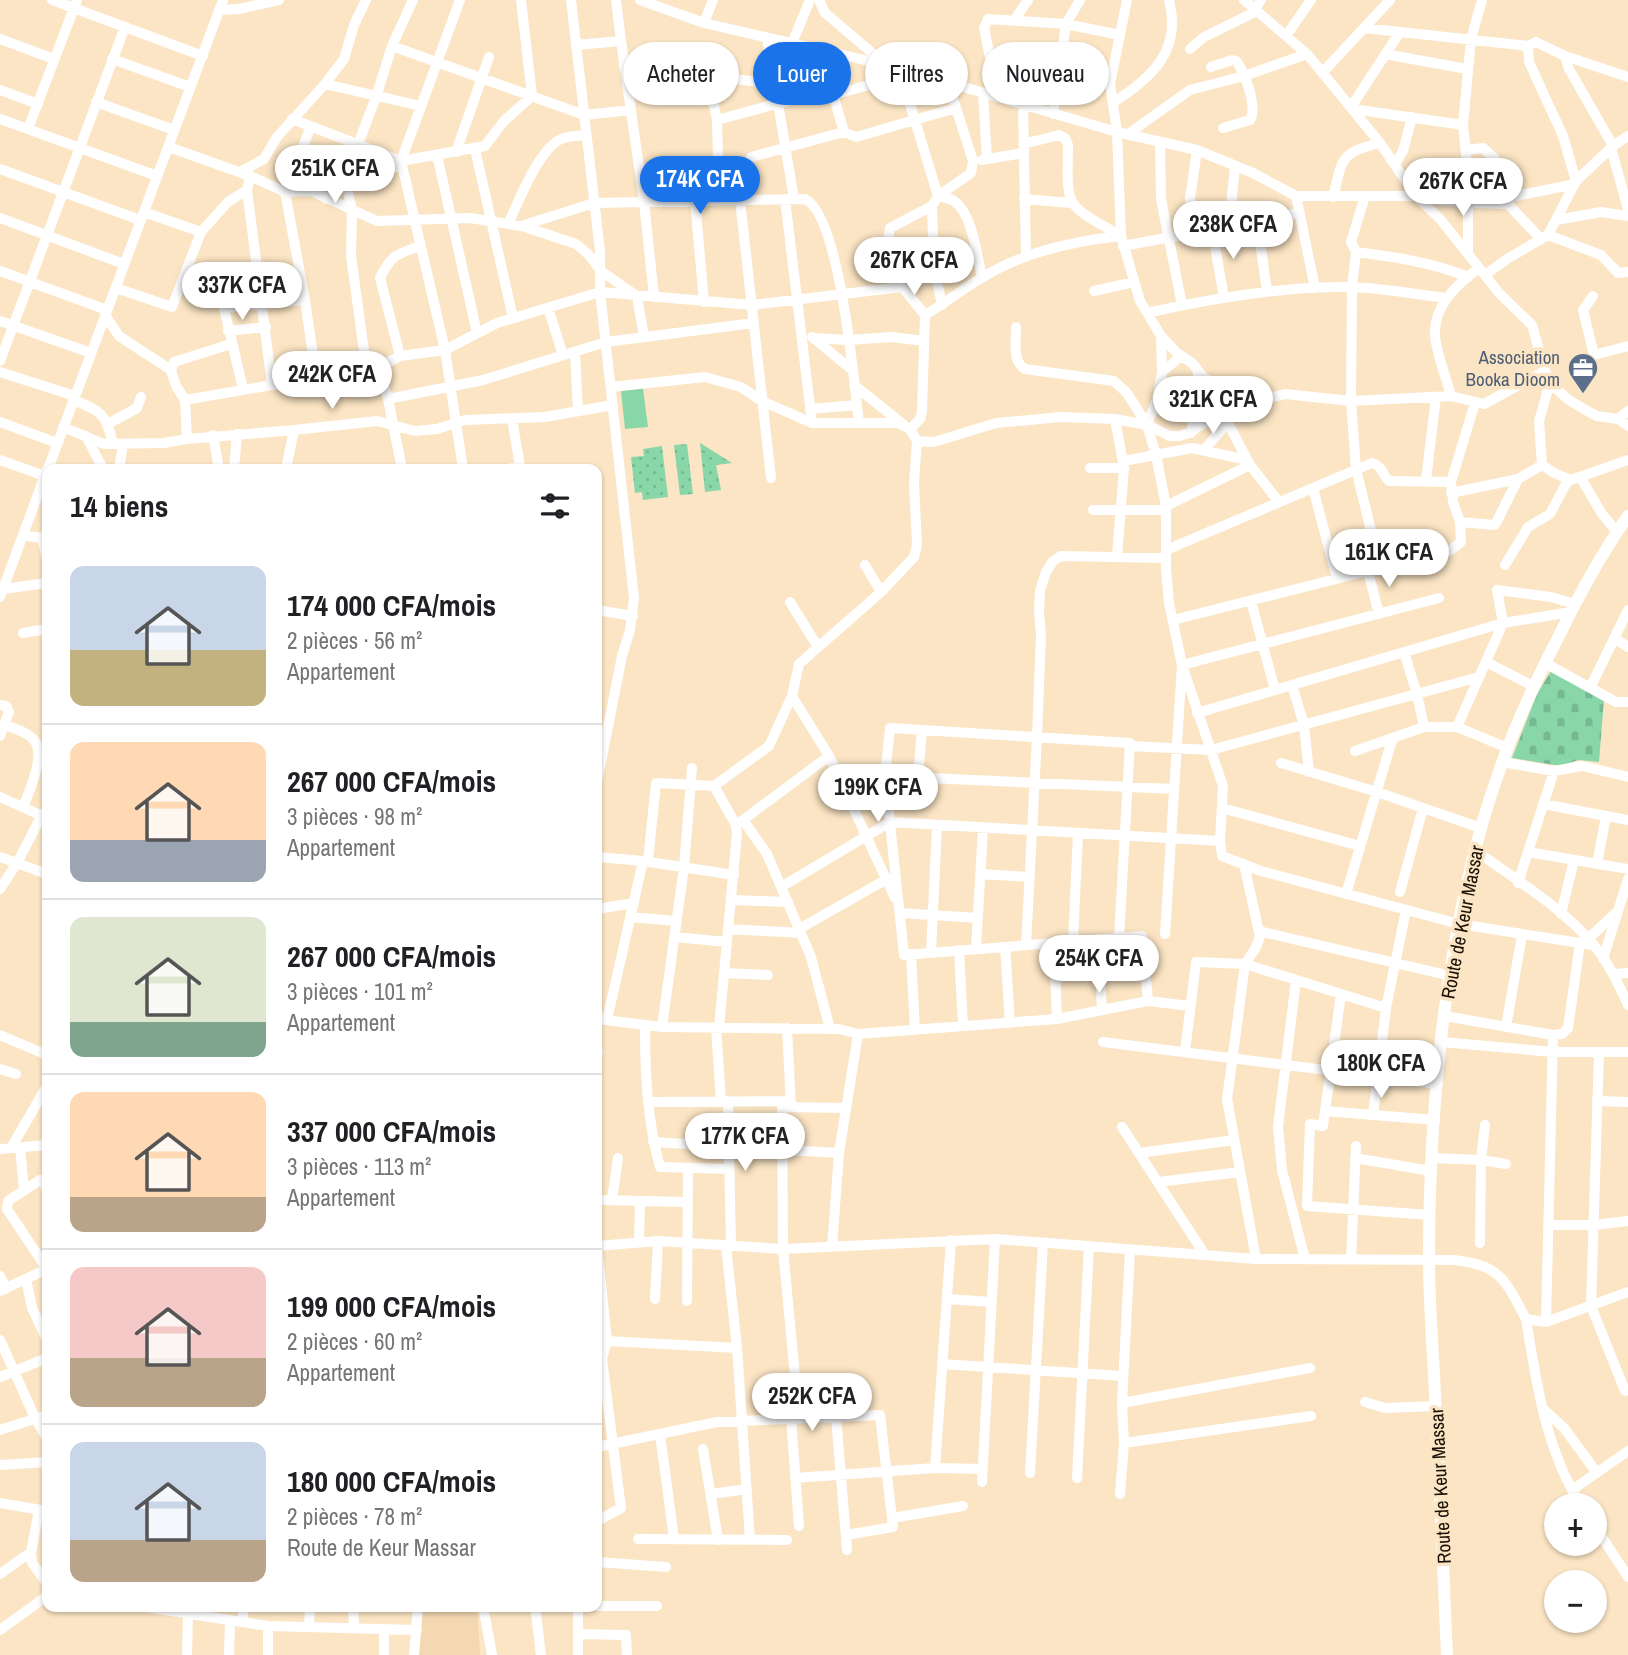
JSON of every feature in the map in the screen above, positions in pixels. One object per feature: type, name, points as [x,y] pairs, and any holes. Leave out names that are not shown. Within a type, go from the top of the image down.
[{"type":"main road","name":"Route de Keur Massar","points":[[1447,1655],[1429,1260],[1438,1084],[1459,924],[1481,828],[1502,762],[1533,686],[1573,608],[1628,516]]},
{"type":"street","points":[[52,0],[75,4],[125,27],[203,56]]},
{"type":"street","points":[[50,464],[222,5],[239,9],[279,0]]},
{"type":"street","points":[[245,174],[264,159],[277,137],[325,84],[344,58],[354,25],[366,0]]},
{"type":"street","points":[[327,198],[347,174],[392,46],[413,0]]},
{"type":"street","points":[[460,0],[401,163],[445,350],[462,464]]},
{"type":"street","points":[[521,0],[532,96]]},
{"type":"street","points":[[571,0],[634,598],[602,757]]},
{"type":"street","points":[[616,0],[623,57]]},
{"type":"street","points":[[640,0],[660,3],[704,23],[787,42]]},
{"type":"street","points":[[704,23],[713,0]]},
{"type":"street","points":[[792,42],[810,0]]},
{"type":"street","points":[[818,0],[825,13],[865,47]]},
{"type":"street","points":[[1015,19],[1028,0]]},
{"type":"street","points":[[1064,42],[1066,24],[1080,0]]},
{"type":"street","points":[[1127,0],[1110,84],[1122,133],[1122,241],[1134,282],[1147,313],[1161,336],[1181,356],[1201,374],[1262,400]]},
{"type":"street","points":[[1114,102],[1136,87],[1161,61],[1174,30],[1169,0]]},
{"type":"street","points":[[1244,0],[1258,7],[1323,72],[1380,143],[1418,197],[1440,219],[1514,309],[1532,325],[1550,382],[1569,400],[1588,412],[1618,419],[1628,426]]},
{"type":"street","points":[[1286,36],[1311,0]]},
{"type":"street","points":[[1323,72],[1391,0]]},
{"type":"street","points":[[1468,254],[1469,203],[1463,125],[1471,40],[1482,0]]},
{"type":"street","points":[[28,130],[75,4]]},
{"type":"street","points":[[1190,49],[1204,37],[1258,7]]},
{"type":"street","points":[[987,42],[984,28],[988,19],[1066,24],[1120,35]]},
{"type":"street","points":[[0,361],[125,27]]},
{"type":"street","points":[[1364,28],[1528,46],[1536,42],[1564,56],[1628,78]]},
{"type":"street","points":[[1352,108],[1400,32]]},
{"type":"street","points":[[767,38],[768,42]]},
{"type":"street","points":[[0,39],[54,60]]},
{"type":"street","points":[[576,45],[621,41]]},
{"type":"street","points":[[392,46],[584,115],[631,110]]},
{"type":"street","points":[[1528,46],[1529,62],[1563,136],[1576,182]]},
{"type":"street","points":[[1122,133],[1190,90],[1244,76],[1307,54]]},
{"type":"street","points":[[1385,54],[1467,69]]},
{"type":"street","points":[[1564,56],[1624,174],[1628,209]]},
{"type":"street","points":[[456,152],[489,57]]},
{"type":"street","points":[[112,59],[190,87]]},
{"type":"street","points":[[1211,67],[1231,60],[1236,61],[1244,76],[1254,114],[1250,120],[1223,128]]},
{"type":"street","points":[[325,84],[421,106]]},
{"type":"street","points":[[0,90],[37,103]]},
{"type":"street","points":[[300,153],[347,174],[475,149],[490,141],[504,121],[532,96]]},
{"type":"street","points":[[96,102],[174,130]]},
{"type":"street","points":[[630,105],[654,298]]},
{"type":"street","points":[[714,105],[717,120],[719,201]]},
{"type":"street","points":[[717,120],[770,105]]},
{"type":"street","points":[[777,105],[785,148],[797,301],[812,423]]},
{"type":"street","points":[[836,105],[844,132]]},
{"type":"street","points":[[611,387],[705,377],[741,387],[762,401],[812,423],[859,422],[907,427],[920,419],[925,315],[902,287],[890,267],[887,254],[890,228],[932,206],[938,196],[910,105]]},
{"type":"street","points":[[938,196],[971,173],[973,161],[956,105]]},
{"type":"street","points":[[984,105],[988,159]]},
{"type":"street","points":[[1023,105],[1026,257]]},
{"type":"street","points":[[1026,105],[1122,133],[1197,150],[1296,196],[1418,197],[1508,204],[1545,237],[1601,256],[1618,273],[1628,272]]},
{"type":"street","points":[[1054,114],[1055,105]]},
{"type":"street","points":[[751,158],[844,132],[856,137],[957,108]]},
{"type":"street","points":[[1352,108],[1463,125]]},
{"type":"street","points":[[1395,164],[1403,151],[1412,117]]},
{"type":"street","points":[[0,119],[157,176]]},
{"type":"street","points":[[292,119],[401,163]]},
{"type":"street","points":[[311,126],[285,192],[317,384]]},
{"type":"street","points":[[508,224],[538,164],[547,152],[560,139],[586,135]]},
{"type":"street","points":[[973,161],[988,159],[1059,135],[1065,138],[1068,145],[1068,194],[1071,203],[1078,211],[1122,241]]},
{"type":"street","points":[[1451,396],[1435,335],[1446,298],[1468,277],[1545,237],[1576,182],[1612,147],[1628,136]]},
{"type":"street","points":[[1160,142],[1161,199],[1182,305]]},
{"type":"street","points":[[1333,197],[1341,164],[1346,156],[1354,149],[1380,143]]},
{"type":"street","points":[[169,147],[245,174],[285,192],[311,191],[377,221],[415,222],[470,218],[521,226],[576,244],[601,271],[637,296],[644,337]]},
{"type":"street","points":[[1466,150],[1483,148],[1494,158]]},
{"type":"street","points":[[475,149],[513,318]]},
{"type":"street","points":[[1195,232],[1190,199],[1197,150]]},
{"type":"street","points":[[437,155],[477,333]]},
{"type":"street","points":[[1229,226],[1235,166]]},
{"type":"street","points":[[0,169],[63,192],[201,232]]},
{"type":"street","points":[[245,174],[272,384]]},
{"type":"street","points":[[347,174],[352,210],[351,256],[367,373]]},
{"type":"street","points":[[1508,204],[1511,197],[1576,182]]},
{"type":"street","points":[[116,288],[172,307],[201,232],[228,202],[247,190]]},
{"type":"street","points":[[938,196],[954,201],[970,225],[982,277]]},
{"type":"street","points":[[1296,196],[1315,288]]},
{"type":"street","points":[[1365,197],[1351,242],[1356,252],[1352,287],[1351,401],[1356,470],[1380,568]]},
{"type":"street","points":[[521,226],[594,203],[805,199],[815,207],[838,266],[859,422]]},
{"type":"street","points":[[1024,199],[1071,203]]},
{"type":"street","points":[[740,200],[771,478]]},
{"type":"street","points":[[695,201],[704,302]]},
{"type":"street","points":[[932,206],[934,267],[942,305]]},
{"type":"street","points":[[1556,220],[1601,212],[1628,216]]},
{"type":"street","points":[[925,315],[982,277],[1026,257],[1094,239],[1122,241],[1168,238],[1300,213]]},
{"type":"street","points":[[0,218],[124,264]]},
{"type":"street","points":[[1257,220],[1267,291]]},
{"type":"street","points":[[1212,229],[1224,298]]},
{"type":"street","points":[[400,356],[380,278],[388,262],[396,254],[420,246]]},
{"type":"street","points":[[1356,252],[1441,265],[1468,277]]},
{"type":"street","points":[[0,271],[106,312],[119,336],[171,370]]},
{"type":"street","points":[[1094,291],[1134,282]]},
{"type":"street","points":[[185,400],[272,384],[340,382],[367,373],[400,356],[445,350],[497,323],[600,292],[752,305],[902,287]]},
{"type":"street","points":[[1147,313],[1267,291],[1315,288],[1352,287],[1446,298]]},
{"type":"street","points":[[1593,296],[1583,310],[1594,355],[1628,346]]},
{"type":"street","points":[[243,389],[224,308],[305,300]]},
{"type":"street","points":[[548,308],[563,355]]},
{"type":"street","points":[[0,321],[91,354]]},
{"type":"street","points":[[388,399],[483,380],[606,342],[754,323]]},
{"type":"street","points":[[228,331],[265,327]]},
{"type":"street","points":[[1016,327],[1016,360],[1019,366],[1114,381],[1128,393],[1147,425],[1166,508],[1166,554],[1173,621],[1182,665],[1223,786],[1220,841],[1222,856],[1261,871],[1459,924],[1587,942]]},
{"type":"street","points":[[801,328],[852,370]]},
{"type":"street","points":[[1147,425],[1157,399],[1162,372],[1161,336]]},
{"type":"street","points":[[814,338],[849,340],[891,337],[924,341]]},
{"type":"street","points":[[187,439],[185,400],[176,386],[171,370],[174,362],[232,344]]},
{"type":"street","points":[[575,352],[578,411]]},
{"type":"street","points":[[1162,372],[1181,356]]},
{"type":"street","points":[[378,368],[388,399],[401,464]]},
{"type":"street","points":[[917,441],[934,442],[996,423],[1061,417],[1115,419],[1147,425],[1170,436],[1191,432],[1204,423],[1226,419],[1262,400],[1285,394],[1351,401],[1451,396],[1475,403],[1486,403],[1545,371]]},
{"type":"street","points":[[0,372],[96,408],[104,415],[118,444],[119,464]]},
{"type":"street","points":[[1201,374],[1249,462],[1279,502]]},
{"type":"street","points":[[1181,448],[1191,432],[1201,374]]},
{"type":"street","points":[[1542,465],[1539,421],[1550,382]]},
{"type":"street","points":[[854,385],[907,427],[917,441],[914,483],[917,545],[914,557],[881,592],[799,664],[792,696],[769,746],[714,786],[656,783],[645,861],[602,1020],[662,1027],[830,1029],[858,1034],[1057,1019],[1148,1001],[1190,1006]]},
{"type":"street","points":[[108,424],[137,408],[141,397]]},
{"type":"street","points":[[1426,480],[1436,397]]},
{"type":"street","points":[[1173,621],[1456,547],[1461,541],[1460,522],[1451,487],[1475,403]]},
{"type":"street","points":[[63,427],[104,444],[164,443],[213,435],[377,421],[415,430],[437,429],[465,420],[545,417],[614,405]]},
{"type":"street","points":[[810,409],[857,405]]},
{"type":"street","points":[[1618,419],[1628,411]]},
{"type":"street","points":[[512,419],[520,464]]},
{"type":"street","points":[[1115,419],[1124,465],[1117,556]]},
{"type":"street","points":[[1203,450],[1226,419]]},
{"type":"street","points":[[0,422],[57,443]]},
{"type":"street","points":[[287,464],[294,430]]},
{"type":"street","points":[[234,464],[237,434]]},
{"type":"street","points":[[213,435],[218,464]]},
{"type":"street","points":[[86,436],[100,464]]},
{"type":"street","points":[[1090,468],[1124,465],[1181,448],[1203,450],[1249,462]]},
{"type":"street","points":[[0,460],[42,471]]},
{"type":"street","points":[[1542,465],[1567,480],[1581,478],[1628,460]]},
{"type":"street","points":[[1093,510],[1166,508],[1249,462]]},
{"type":"street","points":[[1026,945],[1037,737],[1040,591],[1052,561],[1061,556],[1166,554],[1279,502],[1372,464],[1381,468],[1389,481],[1426,480],[1451,487],[1518,479],[1542,465]]},
{"type":"street","points":[[1581,478],[1602,514],[1617,532]]},
{"type":"street","points":[[1460,522],[1496,525],[1518,479]]},
{"type":"street","points":[[1505,565],[1528,527],[1550,514],[1567,480]]},
{"type":"street","points":[[1313,488],[1337,579]]},
{"type":"street","points":[[1,593],[23,536],[42,499]]},
{"type":"street","points":[[23,536],[42,538]]},
{"type":"street","points":[[865,565],[881,592]]},
{"type":"street","points":[[1368,572],[1379,614]]},
{"type":"street","points":[[1,593],[42,584]]},
{"type":"street","points":[[1457,727],[1503,623],[1497,590],[1551,597],[1573,608]]},
{"type":"street","points":[[1182,665],[1439,598]]},
{"type":"street","points":[[1251,601],[1275,690]]},
{"type":"street","points":[[790,603],[818,647]]},
{"type":"street","points":[[1197,713],[1503,623],[1573,608]]},
{"type":"street","points":[[1590,688],[1628,610]]},
{"type":"street","points":[[602,611],[632,616]]},
{"type":"street","points":[[23,633],[42,630]]},
{"type":"street","points":[[1614,638],[1628,647]]},
{"type":"street","points":[[1404,652],[1417,694],[1423,727]]},
{"type":"street","points":[[1486,662],[1533,686]]},
{"type":"street","points":[[1545,663],[1616,702],[1628,702]]},
{"type":"street","points":[[1165,933],[1182,665]]},
{"type":"street","points":[[1148,1001],[1142,936],[904,955],[885,776],[890,728],[1212,750],[1479,677]]},
{"type":"street","points":[[1292,685],[1304,725],[1309,772]]},
{"type":"street","points":[[792,696],[829,757],[899,909]]},
{"type":"street","points":[[0,705],[9,709],[0,736]]},
{"type":"street","points":[[5,725],[32,737],[37,744],[37,769],[23,807]]},
{"type":"street","points":[[1354,751],[1423,727],[1457,727],[1508,748]]},
{"type":"street","points":[[918,777],[922,730]]},
{"type":"street","points":[[1346,894],[1392,740]]},
{"type":"street","points":[[1119,938],[1130,746]]},
{"type":"street","points":[[750,1540],[728,1246],[729,1147],[718,1028],[739,823],[829,757]]},
{"type":"street","points":[[1502,762],[1554,771],[1582,766],[1628,777]]},
{"type":"street","points":[[1281,763],[1481,828]]},
{"type":"street","points":[[662,1027],[684,867],[692,768]]},
{"type":"street","points":[[1518,883],[1554,771]]},
{"type":"street","points":[[885,776],[1174,789]]},
{"type":"street","points":[[714,786],[739,823],[767,855],[811,957],[830,1029]]},
{"type":"street","points":[[0,797],[42,814]]},
{"type":"street","points":[[1543,804],[1628,820]]},
{"type":"street","points":[[1222,808],[1360,846]]},
{"type":"street","points":[[1399,892],[1423,808]]},
{"type":"street","points":[[1597,864],[1606,816]]},
{"type":"street","points":[[0,889],[42,822]]},
{"type":"street","points":[[781,887],[890,822],[1220,841]]},
{"type":"street","points":[[931,953],[937,825]]},
{"type":"street","points":[[976,949],[984,828]]},
{"type":"street","points":[[1073,942],[1078,833]]},
{"type":"street","points":[[1475,850],[1561,914],[1603,959],[1614,974],[1628,1005]]},
{"type":"street","points":[[1528,852],[1628,869]]},
{"type":"street","points":[[0,857],[42,872]]},
{"type":"street","points":[[602,857],[645,861],[734,875]]},
{"type":"street","points":[[1561,914],[1574,860]]},
{"type":"street","points":[[1244,864],[1259,931],[1255,950],[1245,964],[1227,1099],[1256,1259]]},
{"type":"street","points":[[981,874],[1030,877]]},
{"type":"street","points":[[729,929],[800,931],[887,879]]},
{"type":"street","points":[[1603,959],[1628,879]]},
{"type":"street","points":[[731,900],[788,902]]},
{"type":"street","points":[[602,908],[634,904]]},
{"type":"street","points":[[899,909],[933,915],[978,918]]},
{"type":"street","points":[[1373,1115],[1386,1008],[1406,910]]},
{"type":"street","points":[[1445,1016],[1553,1035],[1562,1034],[1568,1028],[1587,942],[1618,910]]},
{"type":"street","points":[[631,918],[677,921]]},
{"type":"street","points":[[1259,931],[1451,976]]},
{"type":"street","points":[[1506,1027],[1522,934]]},
{"type":"street","points":[[674,937],[727,942]]},
{"type":"street","points":[[1098,940],[1102,1010]]},
{"type":"street","points":[[1054,943],[1057,1019]]},
{"type":"street","points":[[1005,947],[1010,1023]]},
{"type":"street","points":[[959,950],[963,1026]]},
{"type":"street","points":[[911,954],[915,1030]]},
{"type":"street","points":[[1185,1052],[1196,962],[1245,964],[1386,1008]]},
{"type":"street","points":[[724,973],[768,975]]},
{"type":"street","points":[[1614,974],[1628,973]]},
{"type":"street","points":[[1296,979],[1278,1127],[1282,1170],[1305,1259]]},
{"type":"street","points":[[1342,994],[1323,1126],[1310,1124],[1307,1206],[1430,1216]]},
{"type":"street","points":[[645,1025],[648,1102],[653,1142],[660,1167],[729,1170]]},
{"type":"street","points":[[787,1028],[791,1104]]},
{"type":"street","points":[[832,1247],[839,1153],[858,1034]]},
{"type":"street","points":[[0,1035],[42,1053]]},
{"type":"street","points":[[1546,1322],[1553,1035]]},
{"type":"street","points":[[1103,1042],[1438,1084]]},
{"type":"street","points":[[1442,1042],[1553,1052],[1628,1052]]},
{"type":"street","points":[[1598,1052],[1591,1306],[1625,1391]]},
{"type":"street","points":[[0,1069],[16,1074]]},
{"type":"street","points":[[24,1190],[10,1148],[42,1094]]},
{"type":"street","points":[[648,1102],[724,1101],[846,1108]]},
{"type":"street","points":[[1597,1101],[1628,1101]]},
{"type":"street","points":[[791,1104],[782,1107],[781,1150],[783,1249],[795,1376],[792,1418],[799,1525]]},
{"type":"street","points":[[1325,1111],[1435,1120]]},
{"type":"street","points":[[1480,1243],[1481,1160],[1485,1125]]},
{"type":"street","points":[[1122,1127],[1205,1255]]},
{"type":"street","points":[[1139,1153],[1234,1140]]},
{"type":"street","points":[[653,1142],[839,1153]]},
{"type":"street","points":[[10,1148],[42,1145]]},
{"type":"street","points":[[1352,1260],[1356,1146]]},
{"type":"street","points":[[612,1200],[618,1158]]},
{"type":"street","points":[[1355,1158],[1432,1164],[1481,1160],[1506,1164]]},
{"type":"street","points":[[687,1301],[688,1168]]},
{"type":"street","points":[[1157,1182],[1240,1172]]},
{"type":"street","points":[[42,1182],[8,1201],[3,1211],[42,1259]]},
{"type":"street","points":[[602,1200],[688,1202]]},
{"type":"street","points":[[639,1201],[639,1241]]},
{"type":"street","points":[[1550,1225],[1594,1225],[1628,1221]]},
{"type":"street","points":[[602,1245],[658,1241],[783,1249],[995,1239],[1256,1259],[1429,1260],[1478,1263],[1498,1273],[1527,1319],[1542,1409],[1574,1493]]},
{"type":"street","points":[[982,1482],[995,1239]]},
{"type":"street","points":[[935,1468],[951,1240]]},
{"type":"street","points":[[655,1299],[658,1241]]},
{"type":"street","points":[[1030,1473],[1043,1243]]},
{"type":"street","points":[[1077,1478],[1089,1247]]},
{"type":"street","points":[[1120,1494],[1130,1250]]},
{"type":"street","points":[[0,1276],[3,1290],[26,1279],[42,1267]]},
{"type":"street","points":[[26,1279],[32,1308],[42,1329]]},
{"type":"street","points":[[1527,1319],[1546,1322],[1628,1292]]},
{"type":"street","points":[[947,1299],[992,1302]]},
{"type":"street","points":[[602,1326],[607,1341],[602,1359],[608,1418],[614,1443],[621,1508],[602,1518]]},
{"type":"street","points":[[0,1340],[42,1429]]},
{"type":"street","points":[[607,1341],[737,1348]]},
{"type":"street","points":[[0,1377],[42,1361]]},
{"type":"street","points":[[942,1364],[1123,1376]]},
{"type":"street","points":[[1122,1403],[1310,1368]]},
{"type":"street","points":[[1365,1402],[1385,1408],[1436,1406]]},
{"type":"street","points":[[1542,1409],[1564,1428],[1597,1473]]},
{"type":"street","points":[[602,1446],[717,1422],[880,1415],[893,1527],[846,1535]]},
{"type":"street","points":[[0,1430],[42,1416]]},
{"type":"street","points":[[1124,1443],[1311,1416]]},
{"type":"street","points":[[836,1417],[847,1550]]},
{"type":"street","points":[[660,1434],[674,1539]]},
{"type":"street","points":[[703,1449],[718,1540]]},
{"type":"street","points":[[1572,1490],[1628,1451]]},
{"type":"street","points":[[0,1465],[42,1462]]},
{"type":"street","points":[[795,1478],[935,1468],[983,1469]]},
{"type":"street","points":[[711,1494],[747,1489]]},
{"type":"street","points":[[0,1503],[42,1510]]},
{"type":"street","points":[[892,1518],[963,1506]]},
{"type":"street","points":[[42,1514],[31,1552],[32,1563],[42,1576]]},
{"type":"street","points":[[638,1539],[787,1540]]},
{"type":"street","points":[[1607,1545],[1628,1577]]},
{"type":"street","points":[[0,1574],[31,1552]]},
{"type":"street","points":[[602,1562],[666,1567]]},
{"type":"street","points":[[0,1630],[42,1600]]},
{"type":"street","points":[[602,1606],[657,1606]]},
{"type":"street","points":[[179,1612],[199,1612]]},
{"type":"street","points":[[208,1612],[230,1620],[268,1626],[416,1630]]},
{"type":"street","points":[[242,1622],[243,1612]]},
{"type":"street","points":[[309,1627],[310,1612]]},
{"type":"street","points":[[353,1612],[354,1628]]},
{"type":"street","points":[[414,1655],[418,1612]]},
{"type":"street","points":[[484,1612],[492,1655]]},
{"type":"street","points":[[536,1612],[541,1655]]},
{"type":"street","points":[[578,1612],[578,1655]]},
{"type":"street","points":[[187,1655],[188,1614]]},
{"type":"street","points":[[229,1655],[230,1620]]},
{"type":"street","points":[[268,1626],[268,1655]]},
{"type":"street","points":[[384,1629],[384,1655]]},
{"type":"street","points":[[578,1634],[626,1635],[626,1655]]},
{"type":"shaded area","points":[[423,1612],[477,1612],[480,1655],[419,1655]]},
{"type":"green space","points":[[643,388],[648,427],[625,429],[621,391]]},
{"type":"green space","points":[[700,443],[732,463],[716,465],[721,490],[705,492]]},
{"type":"green space","points":[[687,444],[693,494],[680,495],[674,445]]},
{"type":"green space","points":[[662,446],[668,497],[643,500],[642,492],[635,493],[631,457],[644,456],[643,449]]},
{"type":"green space","points":[[1551,671],[1604,699],[1599,762],[1578,760],[1561,766],[1512,758],[1537,694]]},
{"type":"place","name":"Association Booka Dioom","points":[[1583,395]]}]
